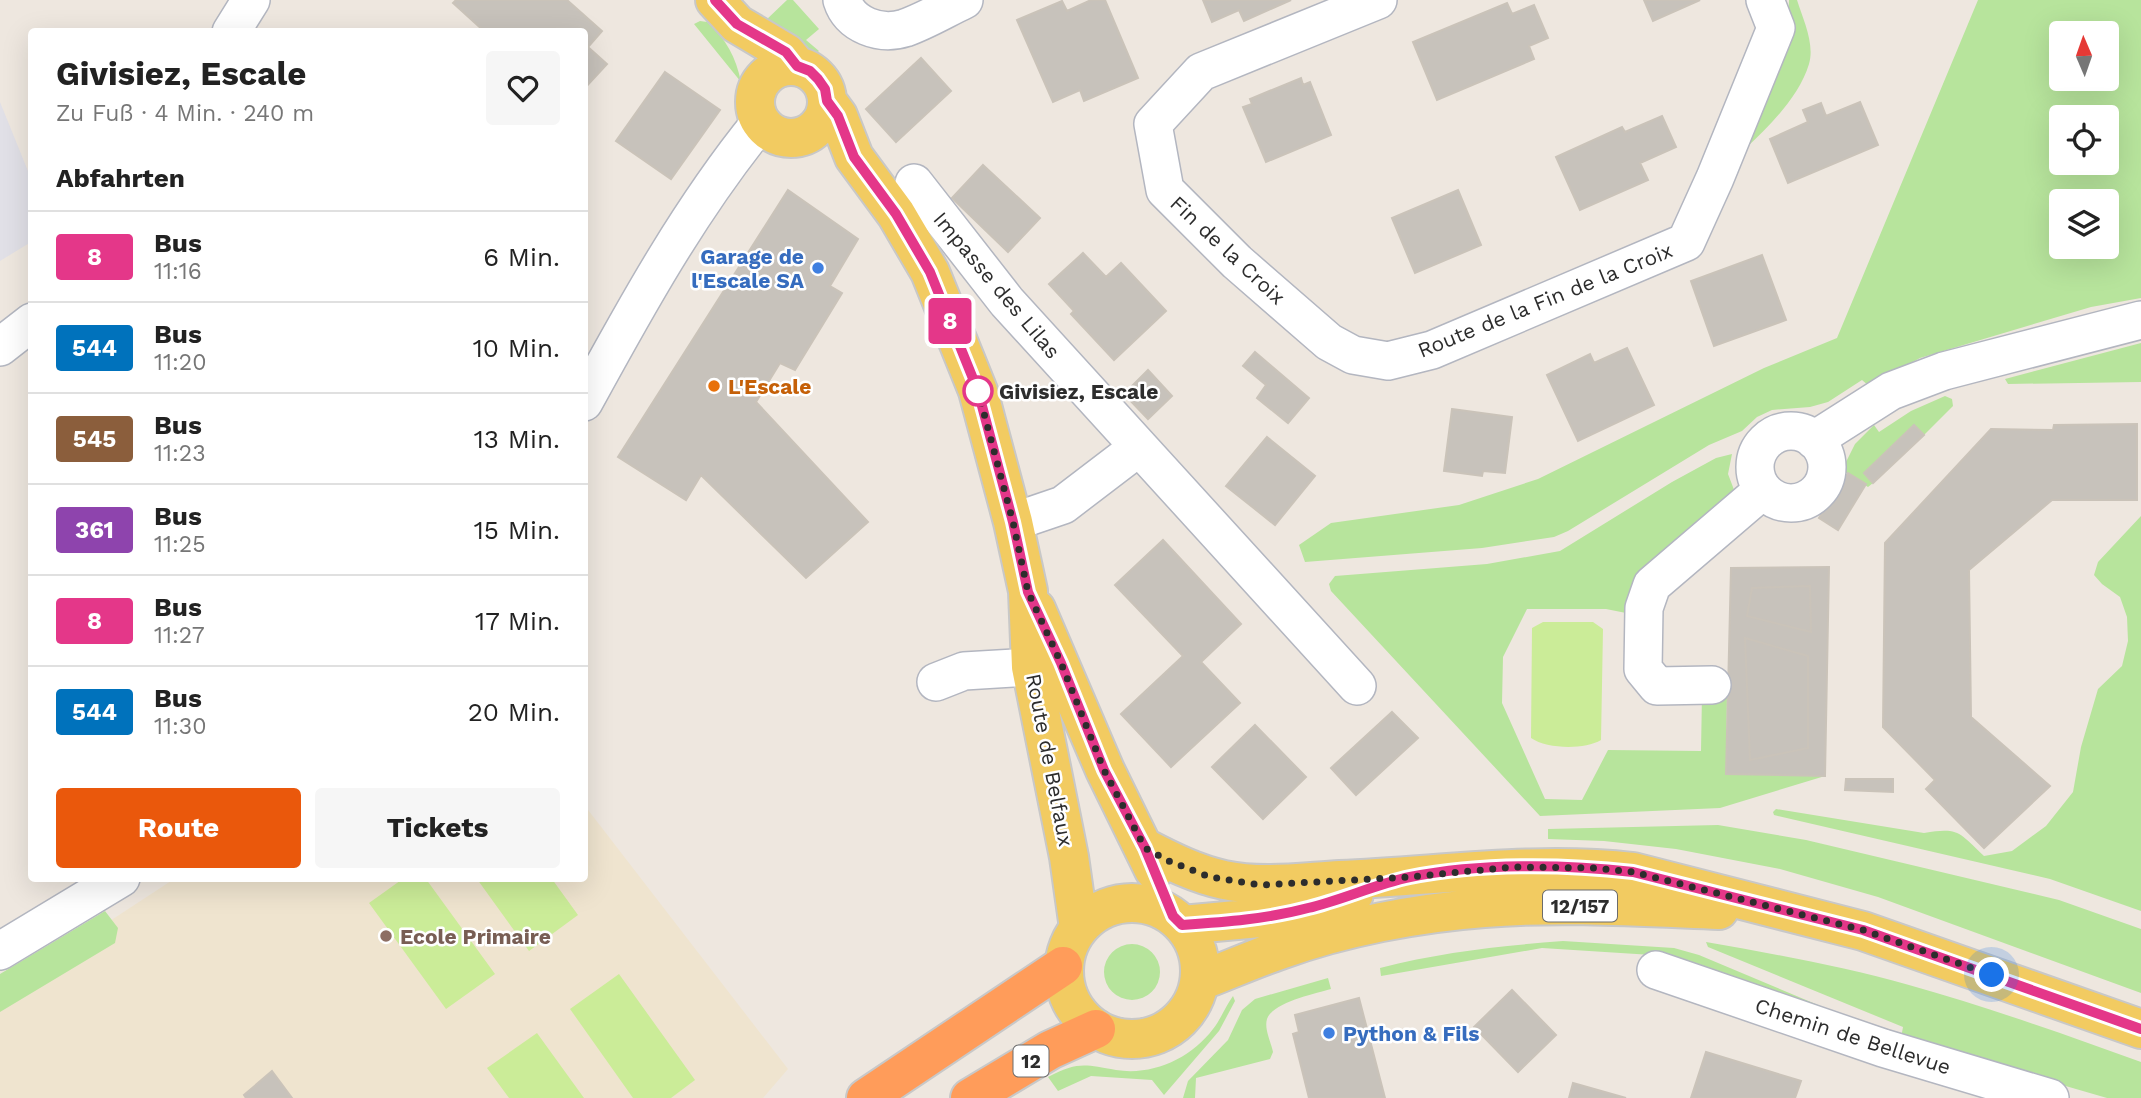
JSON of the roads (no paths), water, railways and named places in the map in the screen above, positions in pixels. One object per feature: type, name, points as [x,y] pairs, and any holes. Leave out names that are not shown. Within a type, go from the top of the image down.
[{"type":"highway","points":[[866,1098],[1063,967]]},
{"type":"highway","name":"12","points":[[970,1098],[1029,1062],[1096,1029]]},
{"type":"main road","points":[[726,12],[786,52],[797,66]]},
{"type":"main road","points":[[726,12],[768,132],[790,139],[812,133],[825,114],[827,101],[825,89],[810,71],[797,66],[786,66],[764,77],[759,105]]},
{"type":"main road","name":"Route de Belfaux","points":[[827,101],[838,116],[854,157],[896,214],[930,272],[978,391],[1013,522],[1028,592],[1031,667],[1069,857],[1079,928]]},
{"type":"main road","points":[[801,137],[854,157]]},
{"type":"main road","name":"Route de Belfaux","points":[[1028,592],[1061,663],[1104,770],[1145,848],[1178,920]]},
{"type":"main road","points":[[1145,848],[1210,877],[1249,884],[1409,877]]},
{"type":"main road","name":"12/157","points":[[1409,877],[1513,867],[1594,868],[1633,872],[1863,930],[2141,1029]]},
{"type":"main road","points":[[1178,920],[1271,917],[1311,908],[1409,877]]},
{"type":"main road","points":[[1129,902],[1159,908],[1178,920],[1190,934],[1198,949],[1201,963],[1200,981],[1194,1002],[1181,1019],[1156,1035],[1140,1039],[1122,1039],[1096,1029],[1080,1017],[1067,995],[1063,967],[1068,946],[1079,928],[1099,910],[1129,902]]},
{"type":"main road","name":"12/157","points":[[1200,981],[1281,949],[1323,937],[1387,922],[1485,908],[1626,906],[1805,915]]},
{"type":"street","points":[[234,28],[251,0]]},
{"type":"street","points":[[842,0],[854,20],[875,30],[903,29],[964,0]]},
{"type":"street","name":"Fin de la Croix","points":[[1353,355],[1329,342],[1237,262],[1165,190],[1153,124],[1201,72],[1378,0]]},
{"type":"street","name":"Route de la Fin de la Croix","points":[[1353,355],[1388,361],[1432,350],[1686,242],[1776,29],[1765,0]]},
{"type":"street","points":[[588,395],[638,303],[684,227],[722,172],[759,105]]},
{"type":"street","name":"Impasse des Lilas","points":[[914,183],[1007,302],[1356,686]]},
{"type":"street","points":[[1814,440],[1891,391],[1944,371],[2141,320]]},
{"type":"street","points":[[0,346],[28,325]]},
{"type":"street","points":[[1792,431],[1814,440],[1822,449],[1827,472],[1816,493],[1806,500],[1783,503],[1772,498],[1763,490],[1755,473],[1757,454],[1762,445],[1779,433],[1792,431]]},
{"type":"street","points":[[1013,522],[1063,505],[1139,447]]},
{"type":"street","points":[[1712,685],[1657,686],[1643,669],[1644,608],[1652,584],[1763,490]]},
{"type":"street","points":[[936,682],[964,671],[1031,667]]},
{"type":"street","points":[[0,951],[114,882]]},
{"type":"street","name":"Chemin de Bellevue","points":[[1656,970],[1883,1048],[2050,1098]]},
{"type":"place","name":"Garage de l'Escale SA","points":[[818,268]]},
{"type":"place","name":"L'Escale","points":[[714,386]]},
{"type":"place","name":"Givisiez, Escale","points":[[978,391]]},
{"type":"place","name":"Ecole Primaire","points":[[386,936]]},
{"type":"place","name":"Python & Fils","points":[[1329,1033]]}]
